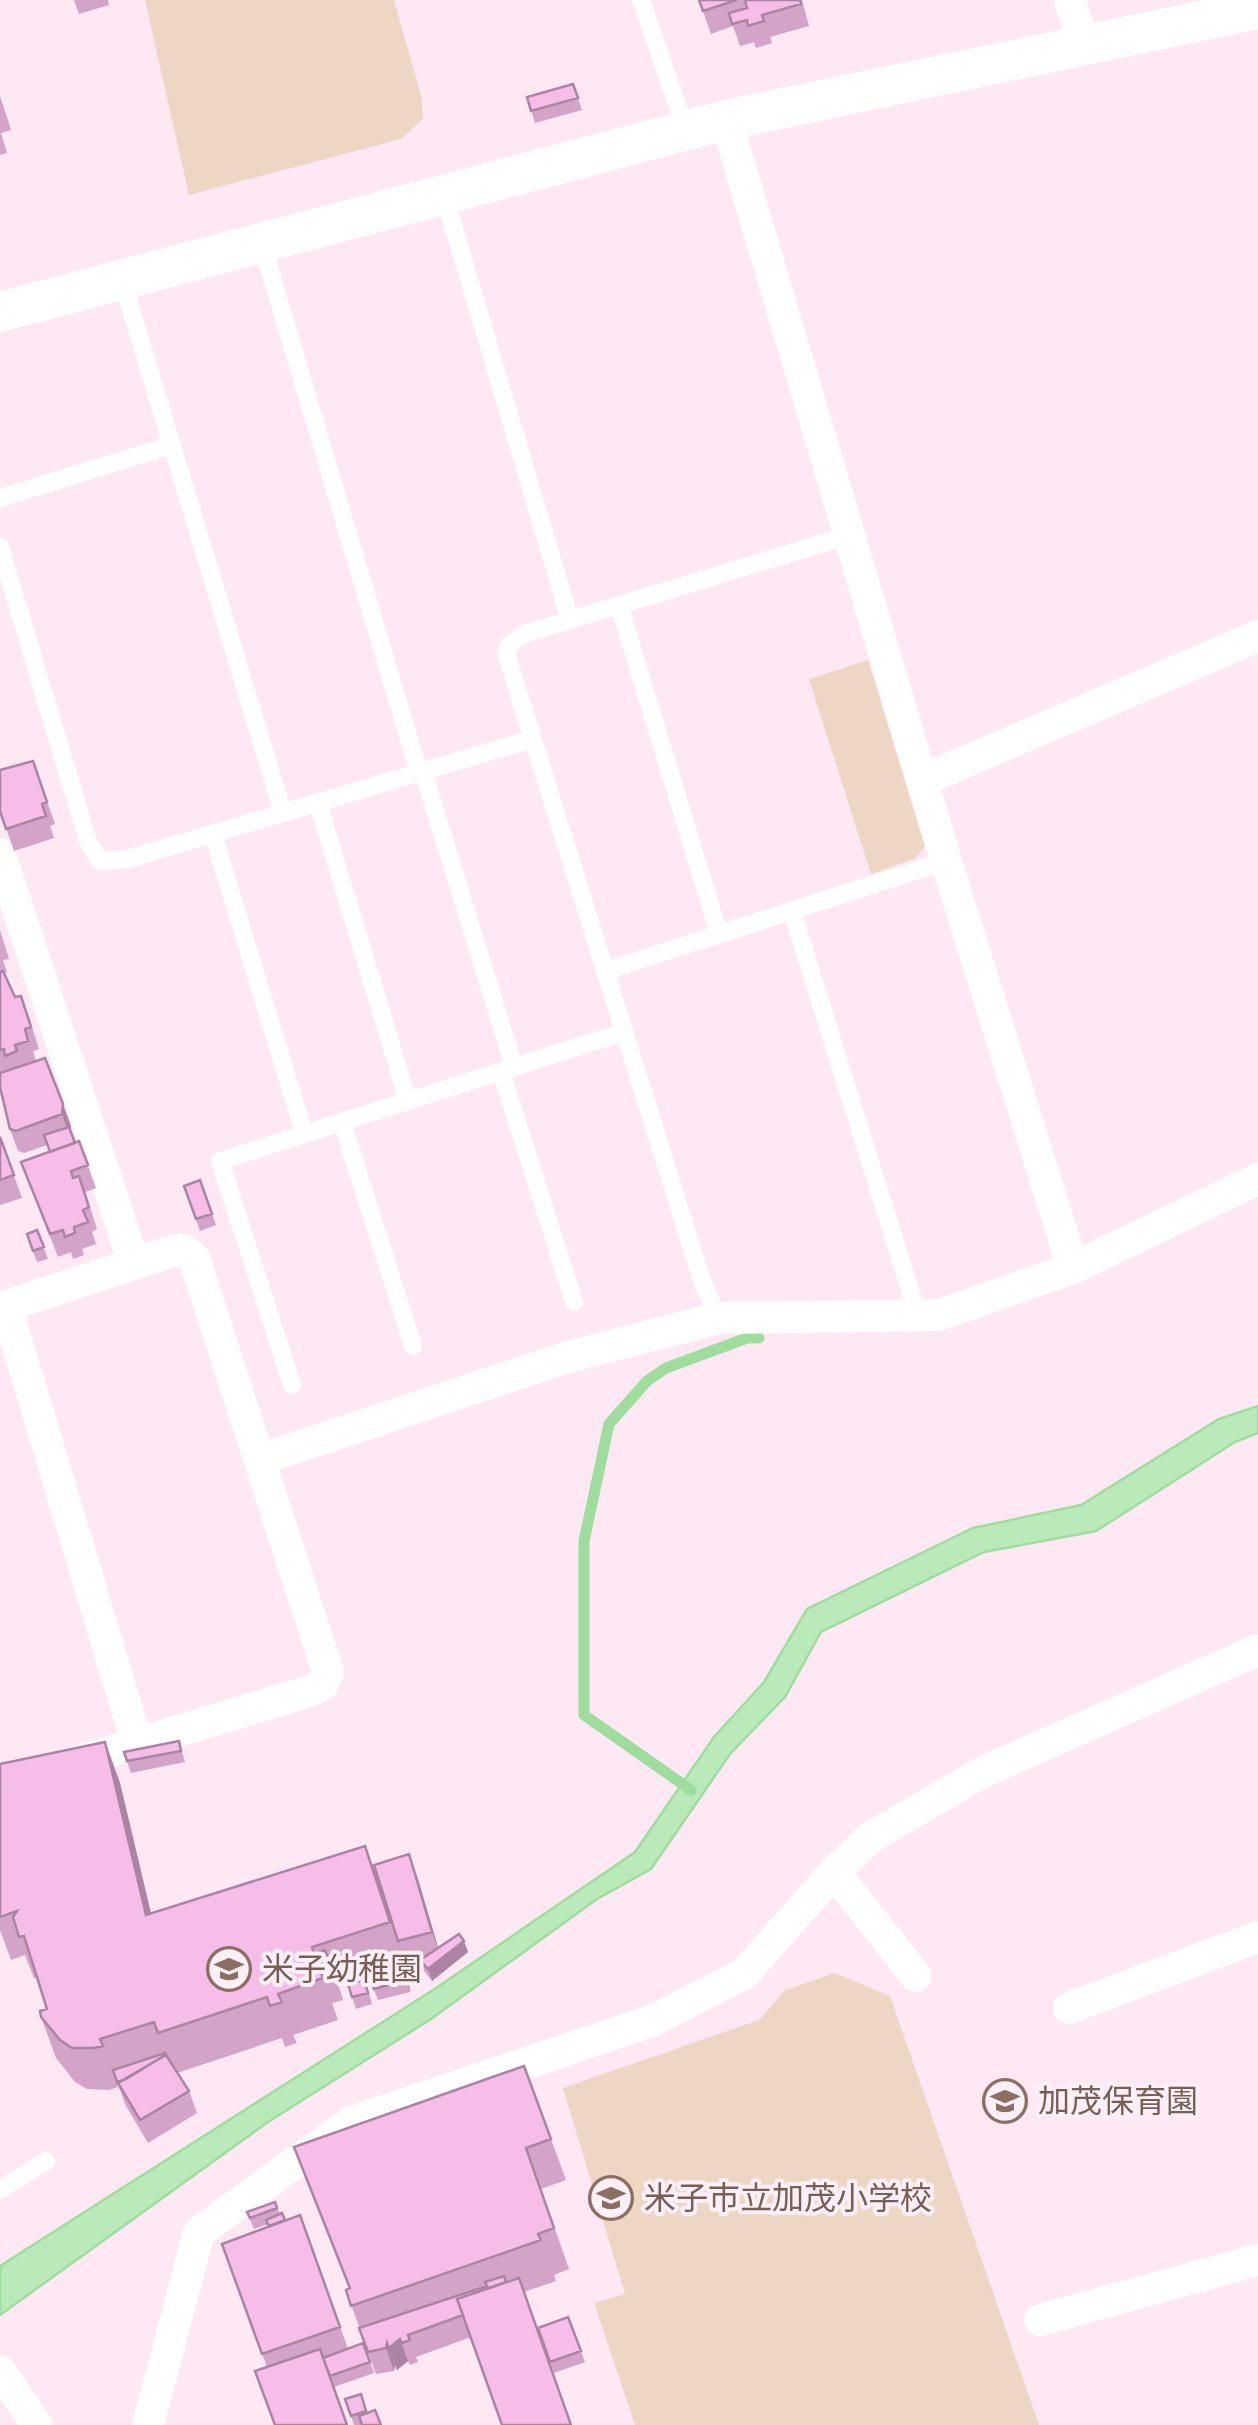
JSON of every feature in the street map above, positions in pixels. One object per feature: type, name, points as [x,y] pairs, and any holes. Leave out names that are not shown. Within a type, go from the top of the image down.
[{"type":"street","points":[[1070,0],[1084,46]]},
{"type":"street","points":[[0,312],[726,120],[1084,46],[1231,9]]},
{"type":"street","points":[[726,120],[946,861],[1073,1268]]},
{"type":"street","points":[[923,780],[1258,636]]},
{"type":"street","points":[[0,854],[134,1264]]},
{"type":"street","points":[[261,1459],[568,1357],[719,1318],[939,1315],[1073,1268],[1258,1178]]},
{"type":"street","points":[[0,1786],[310,1691],[327,1678],[199,1264],[182,1249],[3,1307],[137,1744]]},
{"type":"street","points":[[148,2425],[199,2232],[351,2122],[652,2021],[744,1974],[834,1872],[871,1837],[983,1772],[1258,1650]]},
{"type":"street","points":[[834,1872],[916,1976]]},
{"type":"street","points":[[1069,2008],[1258,1937]]},
{"type":"street","points":[[1040,2320],[1258,2260]]},
{"type":"street","points":[[0,2371],[36,2425]]},
{"type":"lane","points":[[641,0],[686,130]]},
{"type":"lane","points":[[444,195],[570,620]]},
{"type":"lane","points":[[262,244],[421,772],[574,1302]]},
{"type":"lane","points":[[122,280],[284,813]]},
{"type":"lane","points":[[0,498],[172,446]]},
{"type":"lane","points":[[719,1318],[703,1284],[506,653],[510,644],[524,634],[850,535]]},
{"type":"lane","points":[[0,548],[93,852],[108,864],[532,740]]},
{"type":"lane","points":[[619,605],[719,934]]},
{"type":"lane","points":[[318,803],[408,1101]]},
{"type":"lane","points":[[213,834],[304,1134]]},
{"type":"lane","points":[[605,972],[946,861]]},
{"type":"lane","points":[[792,911],[918,1316]]},
{"type":"lane","points":[[292,1385],[220,1161],[624,1032]]},
{"type":"lane","points":[[342,1122],[413,1346]]},
{"type":"lane","points":[[0,2190],[46,2162]]},
{"type":"shaded area","points":[[145,0],[394,0],[421,95],[423,119],[401,139],[189,195]]},
{"type":"shaded area","points":[[868,660],[925,847],[914,859],[871,874],[809,679]]},
{"type":"shaded area","points":[[1258,1406],[1258,1433],[1235,1442],[1096,1531],[984,1552],[821,1632],[785,1697],[730,1754],[651,1869],[597,1899],[431,2019],[268,2122],[0,2315],[0,2266],[433,1990],[635,1852],[714,1737],[764,1682],[807,1609],[973,1528],[1081,1505],[1219,1419]]},
{"type":"shaded area","points":[[834,1973],[890,1996],[1039,2425],[635,2425],[594,2303],[625,2294],[563,2088],[759,2020],[784,1991]]},
{"type":"building","points":[[699,0],[737,0],[703,11]]},
{"type":"building","points":[[745,0],[800,0],[801,4],[762,15],[764,21],[748,26],[747,20],[732,24],[729,13],[747,8]]},
{"type":"building","points":[[573,84],[578,98],[531,111],[527,97]]},
{"type":"building","points":[[33,761],[47,802],[42,804],[46,816],[6,829],[0,811],[0,770]]},
{"type":"building","points":[[3,971],[15,997],[21,996],[31,1027],[25,1029],[28,1041],[15,1045],[17,1051],[5,1056],[4,1049],[0,1050]]},
{"type":"building","points":[[45,1058],[63,1104],[62,1114],[16,1131],[10,1129],[0,1073]]},
{"type":"building","points":[[69,1127],[75,1143],[50,1152],[44,1135]]},
{"type":"building","points":[[0,1137],[14,1175],[0,1180]]},
{"type":"building","points":[[79,1141],[88,1165],[71,1171],[73,1178],[79,1176],[89,1207],[83,1210],[88,1222],[74,1227],[75,1233],[65,1237],[63,1230],[50,1234],[21,1162]]},
{"type":"building","points":[[200,1180],[212,1214],[196,1219],[184,1186]]},
{"type":"building","points":[[37,1230],[44,1247],[33,1251],[27,1234]]},
{"type":"building","points":[[179,1741],[181,1751],[127,1761],[124,1752]]},
{"type":"building","points":[[105,1742],[146,1915],[365,1846],[390,1922],[312,1947],[314,1954],[325,1950],[328,1958],[317,1962],[323,1978],[278,1994],[282,2002],[270,2006],[267,1997],[158,2033],[154,2022],[100,2039],[103,2046],[72,2048],[41,2017],[40,2011],[47,2009],[24,1936],[19,1937],[13,1917],[17,1911],[0,1917],[0,1764]]},
{"type":"building","points":[[409,1854],[432,1932],[398,1941],[374,1865]]},
{"type":"building","points":[[459,1934],[464,1941],[428,1969],[420,1960]]},
{"type":"building","points":[[402,1953],[406,1980],[374,1989],[365,1964]]},
{"type":"building","points":[[364,1965],[367,1973],[350,1978],[347,1970]]},
{"type":"building","points":[[364,1980],[368,1993],[352,1997],[348,1984]]},
{"type":"building","points":[[165,2053],[126,2079],[117,2082],[113,2070]]},
{"type":"building","points":[[166,2055],[189,2091],[140,2120],[118,2083]]},
{"type":"building","points":[[524,2066],[551,2139],[526,2148],[554,2228],[538,2234],[541,2240],[351,2306],[346,2290],[350,2288],[294,2147]]},
{"type":"building","points":[[275,2202],[277,2208],[250,2218],[247,2212]]},
{"type":"building","points":[[282,2213],[285,2220],[269,2226],[266,2220]]},
{"type":"building","points":[[300,2215],[340,2327],[262,2354],[222,2244]]},
{"type":"building","points":[[504,2276],[506,2282],[457,2299],[463,2315],[408,2335],[410,2340],[402,2343],[400,2339],[389,2348],[387,2343],[386,2348],[368,2352],[359,2328],[487,2286],[485,2282]]},
{"type":"building","points":[[519,2278],[571,2425],[502,2425],[457,2299]]},
{"type":"building","points":[[568,2317],[581,2351],[550,2362],[538,2328]]},
{"type":"building","points":[[363,2343],[370,2362],[330,2376],[323,2358]]},
{"type":"building","points":[[320,2349],[347,2425],[275,2425],[255,2371]]},
{"type":"building","points":[[361,2394],[366,2411],[351,2416],[345,2399]]},
{"type":"building","points":[[375,2410],[381,2425],[362,2425],[359,2416]]},
{"type":"waterway","points":[[691,1790],[584,1715],[584,1541],[609,1424],[647,1381],[666,1368],[747,1338],[759,1338]]},
{"type":"place","name":"米子幼稚園","points":[[229,1969]]},
{"type":"place","name":"加茂保育園","points":[[1005,2101]]},
{"type":"place","name":"米子市立加茂小学校","points":[[611,2198]]}]
